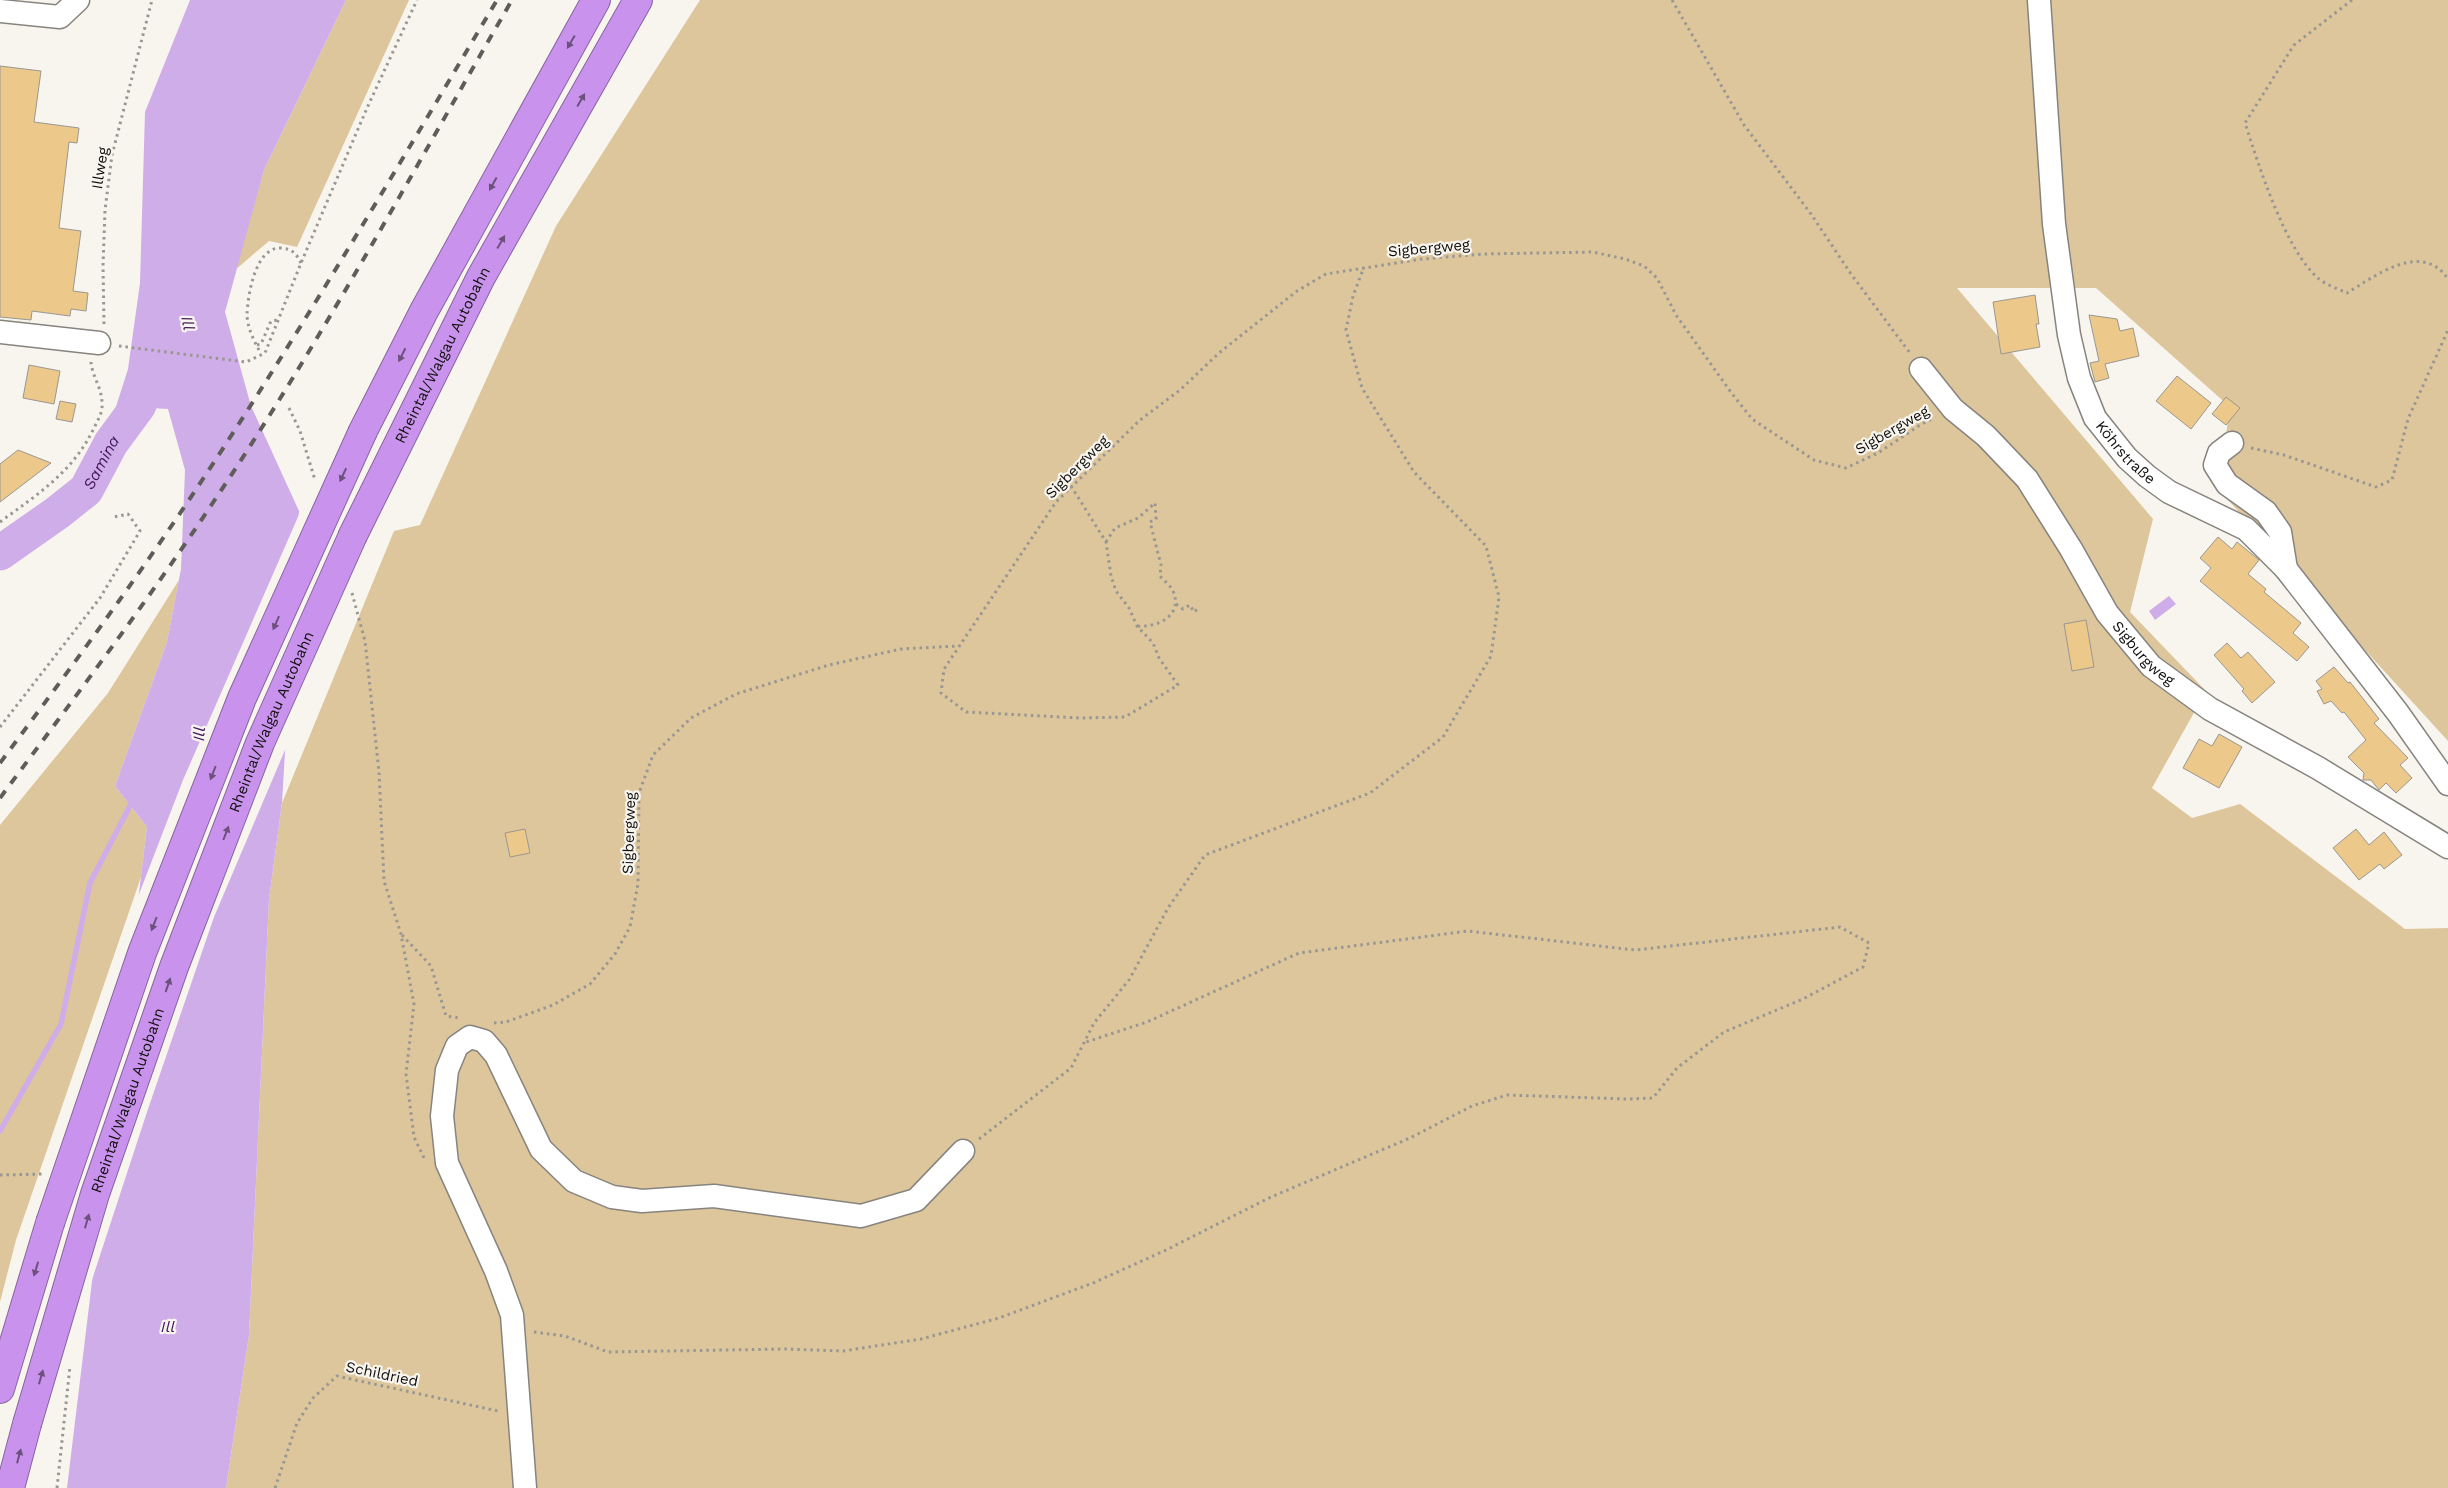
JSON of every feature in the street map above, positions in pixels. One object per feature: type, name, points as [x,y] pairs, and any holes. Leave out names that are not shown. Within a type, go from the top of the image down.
[{"type":"highway","points":[[0,1389],[50,1223],[142,953],[242,698],[364,431],[424,312],[553,73],[596,0]]},
{"type":"highway","name":"Rheintal/Walgau Autobahn","points":[[10,1488],[95,1194],[174,967],[260,743],[352,535],[481,277],[638,0]]},
{"type":"street","points":[[0,11],[60,17],[78,0]]},
{"type":"street","name":"Köhrstraße","points":[[2039,0],[2045,113],[2057,244],[2069,334],[2079,378],[2095,418],[2127,458],[2147,476],[2169,492],[2246,529],[2286,568],[2398,713],[2448,784]]},
{"type":"street","points":[[0,332],[107,344]]},
{"type":"street","name":"Sigburgweg","points":[[1921,369],[1953,409],[1986,436],[2027,479],[2072,549],[2106,613],[2152,666],[2210,709],[2318,768],[2448,847]]},
{"type":"street","points":[[2232,443],[2219,453],[2215,465],[2227,484],[2266,512],[2280,532],[2286,568]]},
{"type":"street","points":[[525,1488],[513,1329],[507,1296],[447,1163],[442,1116],[447,1070],[456,1046],[470,1037],[484,1041],[496,1055],[541,1149],[574,1182],[612,1197],[642,1201],[714,1196],[861,1216],[916,1200],[963,1151]]},
{"type":"path","name":"Illweg","points":[[0,522],[66,472],[87,444],[100,416],[102,403],[92,372],[91,358],[107,344],[103,266],[105,210],[112,156],[152,0]]},
{"type":"path","points":[[107,344],[246,362],[265,353],[367,108],[417,0]]},
{"type":"path","points":[[1672,0],[1744,125],[1811,214],[1850,274],[1921,369]]},
{"type":"path","points":[[2352,0],[2294,45],[2245,123],[2263,181],[2300,257],[2320,280],[2347,293],[2403,262],[2425,262],[2448,279]]},
{"type":"path","points":[[259,350],[247,316],[250,286],[257,268],[264,256],[275,248],[288,248],[296,254],[301,263]]},
{"type":"path","name":"Sigbergweg","points":[[1137,626],[1153,643],[1159,658],[1178,685],[1125,717],[1080,718],[966,712],[941,693],[944,669],[1056,502],[1140,420],[1180,390],[1220,353],[1297,291],[1326,274],[1365,267],[1483,254],[1593,252],[1625,259],[1644,266],[1657,278],[1676,315],[1752,419],[1814,460],[1846,468],[1878,453],[1920,425],[1953,409]]},
{"type":"path","points":[[963,1151],[1071,1068],[1094,1023],[1129,980],[1168,908],[1205,855],[1370,793],[1443,737],[1491,656],[1499,597],[1486,546],[1414,472],[1362,388],[1346,330],[1353,296],[1365,267]]},
{"type":"path","points":[[257,345],[261,344],[271,321],[279,320]]},
{"type":"path","points":[[2232,443],[2284,455],[2376,487],[2392,480],[2408,419],[2448,330]]},
{"type":"path","points":[[290,408],[300,431],[318,488]]},
{"type":"path","points":[[1071,486],[1106,542],[1111,576],[1116,592],[1129,608],[1137,626],[1158,625],[1168,619],[1176,604],[1173,589],[1160,576],[1162,565],[1150,522],[1156,519],[1155,503],[1138,518],[1115,528],[1106,542]]},
{"type":"path","points":[[0,726],[100,598],[140,531],[128,514],[114,517]]},
{"type":"path","points":[[350,586],[365,641],[379,772],[384,882],[401,934],[414,1004],[406,1074],[414,1138],[429,1168]]},
{"type":"path","points":[[1176,604],[1183,609],[1190,605],[1194,612],[1199,608]]},
{"type":"path","name":"Sigbergweg","points":[[488,1023],[506,1022],[553,1005],[590,984],[616,954],[630,926],[638,884],[639,793],[653,755],[690,718],[736,694],[829,665],[901,649],[958,646]]},
{"type":"path","points":[[513,1329],[565,1336],[608,1352],[786,1349],[843,1351],[921,1339],[999,1318],[1093,1283],[1164,1251],[1271,1197],[1410,1138],[1472,1106],[1507,1095],[1627,1099],[1653,1098],[1677,1068],[1724,1032],[1803,999],[1863,967],[1869,943],[1840,927],[1635,950],[1468,931],[1395,940],[1299,954],[1147,1022],[1084,1043]]},
{"type":"path","points":[[401,934],[431,966],[446,1016],[463,1019]]},
{"type":"path","points":[[0,1180],[4,1175]]},
{"type":"path","name":"Schildried","points":[[275,1488],[298,1423],[313,1398],[337,1376],[521,1417]]},
{"type":"shaded area","points":[[346,0],[409,0],[297,247],[269,241],[235,270],[264,170]]},
{"type":"shaded area","points":[[700,0],[2448,0],[2448,741],[2218,489],[2230,407],[2096,288],[1957,288],[2153,519],[2130,612],[2206,691],[2152,788],[2192,818],[2240,804],[2405,929],[2448,928],[2448,1488],[226,1488],[249,1335],[269,899],[282,803],[394,531],[420,525],[556,226]]},
{"type":"shaded area","points":[[179,580],[167,642],[115,786],[147,827],[141,877],[16,1240],[0,1302],[0,825],[108,693]]},
{"type":"water","name":"Ill","points":[[190,0],[346,0],[264,170],[225,312],[251,406],[299,511],[282,803],[269,899],[249,1335],[226,1488],[67,1488],[147,827],[115,786],[167,642],[181,569],[185,470],[168,409],[150,408],[126,442],[111,443],[107,435],[128,369],[140,283],[145,112]]},
{"type":"water","points":[[2169,596],[2176,604],[2155,620],[2149,611]]},
{"type":"pier","points":[[301,510],[288,743],[214,917],[88,1292],[136,902],[183,780]]},
{"type":"building","points":[[0,66],[41,71],[34,122],[79,128],[77,143],[69,142],[59,228],[81,231],[73,291],[88,293],[86,311],[71,309],[70,316],[32,311],[31,320],[0,317]]},
{"type":"building","points":[[2035,295],[2039,324],[2036,324],[2040,347],[2001,354],[1993,302]]},
{"type":"building","points":[[2089,315],[2117,319],[2120,331],[2133,328],[2139,356],[2105,364],[2109,378],[2095,382],[2090,363],[2099,361]]},
{"type":"building","points":[[29,365],[60,371],[54,404],[23,398]]},
{"type":"building","points":[[2177,376],[2211,403],[2191,429],[2156,401]]},
{"type":"building","points":[[2226,397],[2240,408],[2226,425],[2212,414]]},
{"type":"building","points":[[60,401],[76,404],[72,422],[56,419]]},
{"type":"building","points":[[18,450],[51,463],[0,502],[0,464]]},
{"type":"building","points":[[2218,537],[2232,549],[2237,542],[2259,560],[2248,574],[2266,589],[2264,592],[2301,623],[2293,633],[2309,647],[2297,661],[2200,581],[2211,568],[2200,558]]},
{"type":"building","points":[[2086,620],[2094,667],[2072,671],[2064,624]]},
{"type":"building","points":[[2227,643],[2241,658],[2248,652],[2275,682],[2252,703],[2242,691],[2244,689],[2214,655]]},
{"type":"building","points":[[2334,667],[2348,683],[2350,682],[2379,719],[2374,723],[2408,758],[2400,765],[2412,778],[2396,793],[2386,783],[2379,790],[2371,780],[2363,780],[2364,773],[2348,757],[2366,740],[2344,712],[2342,713],[2331,701],[2324,704],[2317,691],[2322,689],[2316,681]]},
{"type":"building","points":[[2219,734],[2242,747],[2219,788],[2183,768],[2199,739],[2212,746]]},
{"type":"building","points":[[525,829],[530,853],[510,857],[505,833]]},
{"type":"building","points":[[2356,829],[2369,845],[2384,832],[2402,855],[2384,869],[2380,864],[2359,880],[2333,848]]},
{"type":"waterway","name":"Samina","points":[[0,553],[86,490],[111,443],[139,405]]},
{"type":"waterway","points":[[0,1131],[61,1024],[90,883],[133,800]]},
{"type":"railway","points":[[0,763],[75,662],[195,491],[349,247],[497,0]]},
{"type":"railway","points":[[0,798],[161,579],[252,443],[366,255],[512,0]]}]
